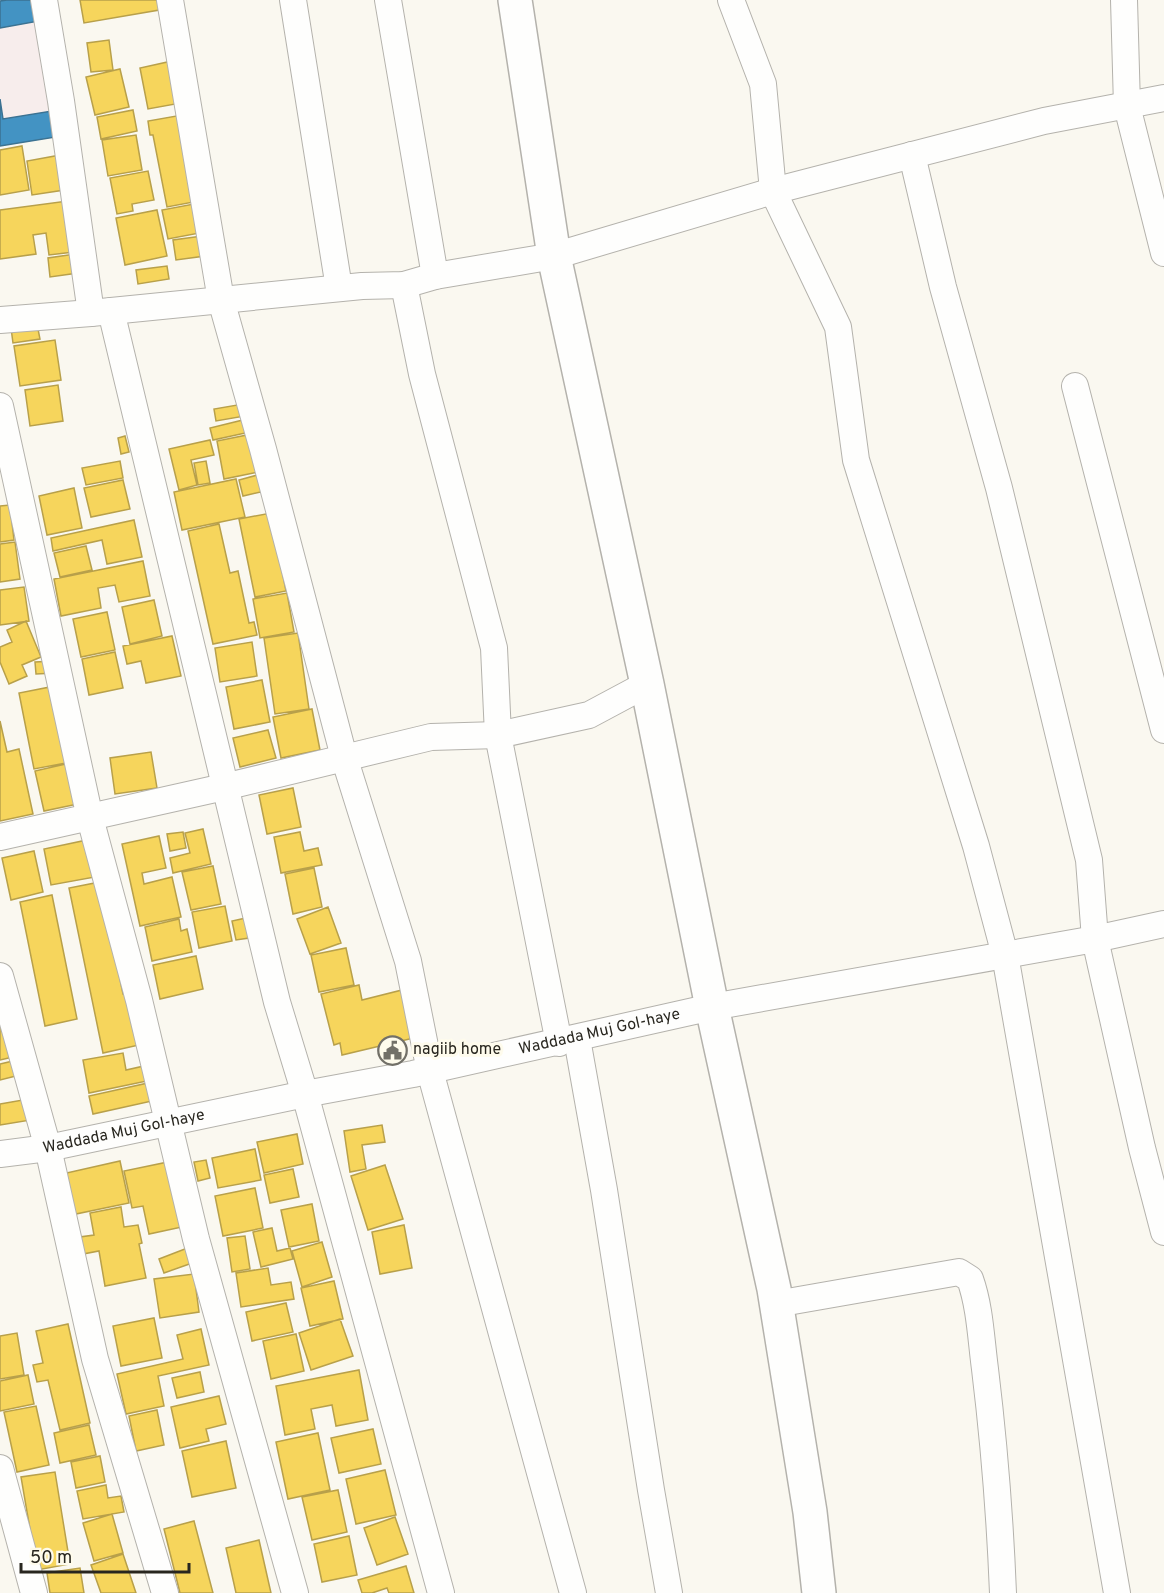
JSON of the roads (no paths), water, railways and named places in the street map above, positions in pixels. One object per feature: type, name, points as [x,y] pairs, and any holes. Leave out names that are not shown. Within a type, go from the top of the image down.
[{"type":"main road","points":[[515,0],[554,256],[647,684],[712,1007],[776,1304],[810,1512],[819,1593]]},
{"type":"street","points":[[44,0],[101,312],[277,1002],[305,1094],[441,1593]]},
{"type":"street","points":[[170,0],[221,300],[263,449],[344,757],[408,961],[430,1071],[573,1593]]},
{"type":"street","points":[[293,0],[339,288]]},
{"type":"street","points":[[388,0],[435,276]]},
{"type":"street","points":[[731,0],[763,84],[773,191],[838,327],[856,460],[976,846],[1005,955],[1117,1593]]},
{"type":"street","points":[[1124,0],[1127,106],[1164,253]]},
{"type":"street","points":[[0,320],[339,288],[404,285],[435,276],[554,256],[773,191],[1044,121],[1164,98]]},
{"type":"street","points":[[912,155],[943,287],[999,488],[1089,860],[1095,939],[1142,1149],[1164,1232]]},
{"type":"street","points":[[404,285],[422,374],[494,648],[498,735],[604,1190],[669,1593]]},
{"type":"street","points":[[1075,386],[1164,730]]},
{"type":"street","points":[[0,406],[90,818],[139,1000],[195,1239],[295,1593]]},
{"type":"street","points":[[0,837],[224,787],[431,736],[498,735],[589,715],[647,684]]},
{"type":"street","name":"Waddada Muj Gol-haye","points":[[0,1154],[48,1148],[305,1094],[430,1071],[712,1007],[1095,939],[1164,924]]},
{"type":"street","points":[[0,976],[48,1148],[95,1359],[165,1593]]},
{"type":"street","points":[[776,1304],[959,1272],[970,1279],[975,1293],[987,1383],[1000,1526],[1003,1593]]},
{"type":"street","points":[[0,1468],[34,1593]]},
{"type":"place","name":"nagiib home","points":[[392,1050]]}]
